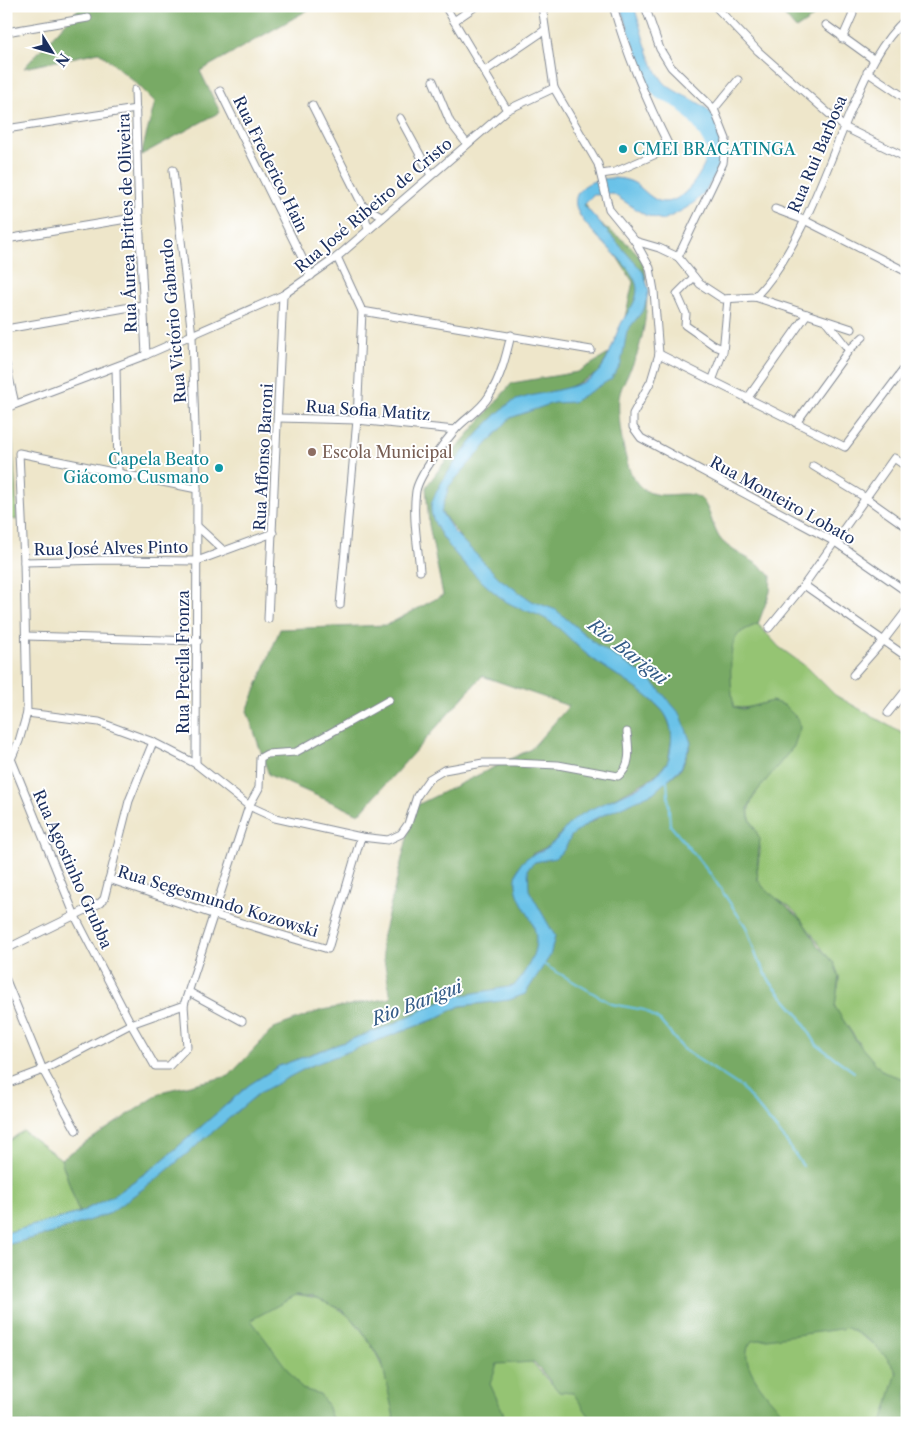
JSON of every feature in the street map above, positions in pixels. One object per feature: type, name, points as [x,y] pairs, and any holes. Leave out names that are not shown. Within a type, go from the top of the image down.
[{"type":"street","points":[[445,6],[485,71],[506,110]]},
{"type":"street","points":[[454,21],[476,6]]},
{"type":"street","points":[[542,6],[554,88],[601,176],[609,209],[635,241],[650,268],[654,291],[659,354],[845,447],[907,365]]},
{"type":"street","points":[[601,176],[615,172],[670,148],[651,110],[622,41],[613,6]]},
{"type":"street","points":[[645,6],[660,49],[671,67],[714,108],[726,139],[723,163],[678,257]]},
{"type":"street","points":[[715,6],[758,51],[844,126],[907,158]]},
{"type":"street","points":[[842,38],[852,14],[848,6]]},
{"type":"street","points":[[6,32],[88,18]]},
{"type":"street","name":"Rua Rui Barbosa","points":[[755,297],[770,282],[804,220],[873,59],[905,20]]},
{"type":"street","points":[[826,25],[873,59]]},
{"type":"street","points":[[485,71],[546,30]]},
{"type":"street","points":[[867,72],[907,100]]},
{"type":"street","points":[[714,108],[738,80]]},
{"type":"street","points":[[433,81],[450,122],[467,144]]},
{"type":"street","name":"Rua José Ribeiro de Cristo","points":[[6,408],[146,355],[283,295],[337,257],[506,110],[554,88]]},
{"type":"street","name":"Rua Áurea Brittes de Oliveira","points":[[135,90],[142,305],[146,355]]},
{"type":"street","name":"Rua Frederico Hain","points":[[220,91],[311,276]]},
{"type":"street","points":[[312,106],[363,206],[368,230]]},
{"type":"street","points":[[6,129],[136,110]]},
{"type":"street","points":[[400,118],[431,176]]},
{"type":"street","name":"Rua Victório Gabardo","points":[[173,170],[192,336],[197,489],[197,561]]},
{"type":"street","points":[[363,206],[383,217]]},
{"type":"street","points":[[775,209],[804,220],[907,272]]},
{"type":"street","points":[[6,239],[139,217]]},
{"type":"street","points":[[635,241],[660,248],[678,257],[694,277],[711,292],[723,299],[755,297],[852,329]]},
{"type":"street","points":[[337,257],[362,311],[357,420],[340,604]]},
{"type":"street","points":[[694,277],[677,294],[686,314],[685,325],[715,346],[723,349]]},
{"type":"street","name":"Rua Affonso Baroni","points":[[268,619],[279,418],[283,295]]},
{"type":"street","points":[[712,381],[723,349],[728,299]]},
{"type":"street","points":[[6,329],[142,305]]},
{"type":"street","points":[[362,311],[512,335],[591,350]]},
{"type":"street","points":[[747,399],[807,314]]},
{"type":"street","points":[[826,321],[849,350]]},
{"type":"street","points":[[420,571],[414,509],[416,490],[424,473],[455,430],[473,416],[489,396],[504,365],[512,335]]},
{"type":"street","points":[[796,423],[849,350],[863,337]]},
{"type":"street","name":"Rua Monteiro Lobato","points":[[659,354],[651,381],[633,414],[632,427],[641,438],[835,542],[907,592]]},
{"type":"street","points":[[6,364],[15,404]]},
{"type":"street","points":[[116,367],[118,474]]},
{"type":"street","name":"Rua Sofia Matitz","points":[[279,418],[357,420],[455,430]]},
{"type":"street","points":[[6,771],[12,761],[27,713],[24,562],[19,453],[197,489]]},
{"type":"street","points":[[769,628],[804,585],[894,458],[907,467]]},
{"type":"street","points":[[813,466],[866,498],[907,527]]},
{"type":"street","points":[[197,526],[224,551]]},
{"type":"street","points":[[197,561],[273,533]]},
{"type":"street","name":"Rua José Alves Pinto","points":[[24,562],[108,560],[197,561]]},
{"type":"street","name":"Rua Precila Fronza","points":[[196,764],[197,561]]},
{"type":"street","points":[[804,585],[907,657]]},
{"type":"street","points":[[853,675],[907,610]]},
{"type":"street","points":[[26,636],[198,641]]},
{"type":"street","points":[[888,713],[907,689]]},
{"type":"street","points":[[6,1084],[43,1070],[131,1024],[184,1005],[199,955],[215,915],[249,806],[259,788],[260,758],[267,754],[296,752],[389,700]]},
{"type":"street","points":[[27,713],[99,722],[153,742],[196,764],[249,806],[276,818],[361,837],[388,840],[401,834],[408,824],[417,796],[429,779],[444,770],[482,763],[514,763],[558,765],[618,776],[624,772],[628,765],[627,732]]},
{"type":"street","points":[[109,879],[129,801],[153,742]]},
{"type":"street","name":"Rua Agostinho Grubba","points":[[12,761],[75,916],[155,1066],[169,1066],[187,1047],[184,1005]]},
{"type":"street","name":"Rua Segesmundo Kozowski","points":[[6,949],[100,904],[106,893],[109,879],[215,915],[328,949],[361,837]]},
{"type":"street","points":[[6,980],[43,1070],[76,1130]]},
{"type":"street","points":[[189,992],[242,1020]]},
{"type":"green space","points":[[81,6],[315,6],[200,71],[220,112],[141,155],[155,102],[99,52],[24,68]]},
{"type":"green space","points":[[780,6],[822,6],[811,19],[796,29],[784,15]]},
{"type":"green space","points":[[580,195],[593,217],[625,241],[636,252],[645,269],[647,295],[642,337],[619,398],[622,439],[630,472],[642,488],[650,493],[658,495],[684,494],[700,498],[706,506],[722,541],[734,551],[760,566],[771,576],[770,592],[758,624],[737,636],[731,653],[731,683],[734,707],[743,709],[772,701],[784,705],[798,719],[800,728],[794,746],[755,794],[748,808],[749,817],[760,839],[758,880],[764,888],[801,919],[818,946],[834,963],[839,976],[835,1007],[857,1042],[883,1072],[907,1080],[907,1423],[882,1423],[897,1372],[887,1358],[869,1340],[848,1328],[752,1341],[747,1350],[752,1373],[769,1397],[794,1423],[594,1423],[573,1393],[559,1392],[534,1362],[497,1364],[490,1384],[503,1412],[504,1423],[395,1423],[382,1362],[359,1326],[341,1309],[312,1297],[297,1295],[251,1320],[302,1389],[320,1394],[327,1405],[333,1423],[6,1423],[6,1243],[107,1208],[234,1107],[282,1074],[435,1019],[460,1006],[483,1003],[509,988],[447,998],[391,1025],[279,1066],[249,1085],[157,1165],[114,1195],[79,1213],[61,1159],[164,1091],[229,1076],[274,1028],[322,1010],[391,998],[381,943],[415,806],[531,749],[569,706],[482,676],[359,814],[269,775],[247,711],[280,629],[387,625],[443,595],[429,525],[426,487],[443,464],[512,383],[578,372],[610,353],[598,373],[564,390],[545,393],[598,387],[623,326],[633,282],[608,243],[580,216],[576,202]],"holes":[[[433,501],[495,584],[477,576],[446,542],[434,520]],[[571,640],[665,706],[690,747],[681,769],[653,792],[611,810],[576,831],[572,831],[539,861],[535,862],[532,854],[551,845],[561,833],[601,805],[645,782],[659,772],[668,761],[673,733],[665,713],[643,692],[591,658]],[[518,877],[540,935],[537,940],[534,924],[522,901],[517,885]]]},
{"type":"green space","points":[[11,412],[17,520],[6,518],[6,414]]},
{"type":"green space","points":[[758,624],[779,647],[808,668],[835,695],[907,736],[907,1080],[885,1073],[872,1062],[835,1007],[839,977],[833,965],[794,911],[770,894],[759,881],[757,869],[760,847],[749,815],[749,807],[766,779],[794,746],[784,705],[769,703],[741,708],[734,707],[731,701],[728,673],[732,645],[739,633]]},
{"type":"green space","points":[[23,1131],[61,1159],[79,1213],[6,1233],[6,1143]]},
{"type":"green space","points":[[292,1295],[316,1299],[335,1307],[350,1317],[371,1345],[390,1379],[426,1423],[333,1423],[332,1417],[287,1390],[227,1300]]},
{"type":"green space","points":[[842,1325],[877,1347],[891,1362],[896,1371],[898,1390],[893,1423],[794,1423],[762,1391],[749,1370],[746,1350],[755,1337]]},
{"type":"green space","points":[[412,1328],[526,1355],[550,1383],[579,1387],[610,1423],[504,1423],[503,1412]]},
{"type":"water","points":[[620,6],[634,6],[649,55],[663,81],[672,89],[702,105],[715,118],[722,138],[720,160],[712,181],[698,200],[663,220],[645,215],[613,194],[593,195],[584,205],[643,272],[649,290],[644,309],[627,331],[621,364],[611,379],[573,402],[553,403],[510,418],[449,486],[441,512],[454,532],[500,579],[532,601],[556,610],[597,645],[649,678],[681,715],[691,743],[681,768],[653,793],[594,819],[571,836],[565,849],[555,858],[535,862],[528,868],[529,890],[555,936],[550,956],[525,994],[509,1000],[460,1006],[435,1019],[310,1066],[259,1093],[158,1178],[108,1214],[49,1234],[6,1245],[6,1233],[79,1213],[114,1195],[157,1165],[249,1085],[279,1066],[391,1025],[447,998],[514,986],[529,964],[535,946],[535,931],[518,895],[516,882],[519,867],[525,859],[553,843],[572,821],[595,807],[647,782],[658,774],[667,762],[670,755],[672,735],[669,721],[661,709],[637,688],[587,655],[555,625],[539,615],[507,602],[486,585],[460,559],[439,531],[433,518],[431,507],[434,496],[453,466],[479,432],[505,407],[514,401],[582,383],[599,371],[606,360],[621,324],[634,303],[637,289],[633,277],[624,264],[587,225],[578,212],[576,200],[581,189],[593,181],[616,178],[636,184],[659,201],[672,201],[688,190],[695,182],[709,154],[712,146],[704,126],[686,103],[656,89],[643,71]]},
{"type":"waterway","name":"Rio Barigui","points":[[644,61],[648,79],[660,93],[682,104],[700,125],[715,151],[710,161]]},
{"type":"waterway","points":[[667,780],[670,825],[712,876],[746,927],[757,958],[771,983],[798,1014],[817,1045],[854,1072]]},
{"type":"waterway","points":[[543,964],[612,1004],[644,1010],[660,1021],[684,1050],[741,1087],[786,1141],[803,1166]]},
{"type":"place","name":"CMEI BRACATINGA","points":[[623,149]]},
{"type":"place","name":"Escola Municipal","points":[[312,452]]},
{"type":"place","name":"Capela Beato Giácomo Cusmano","points":[[219,468]]}]
